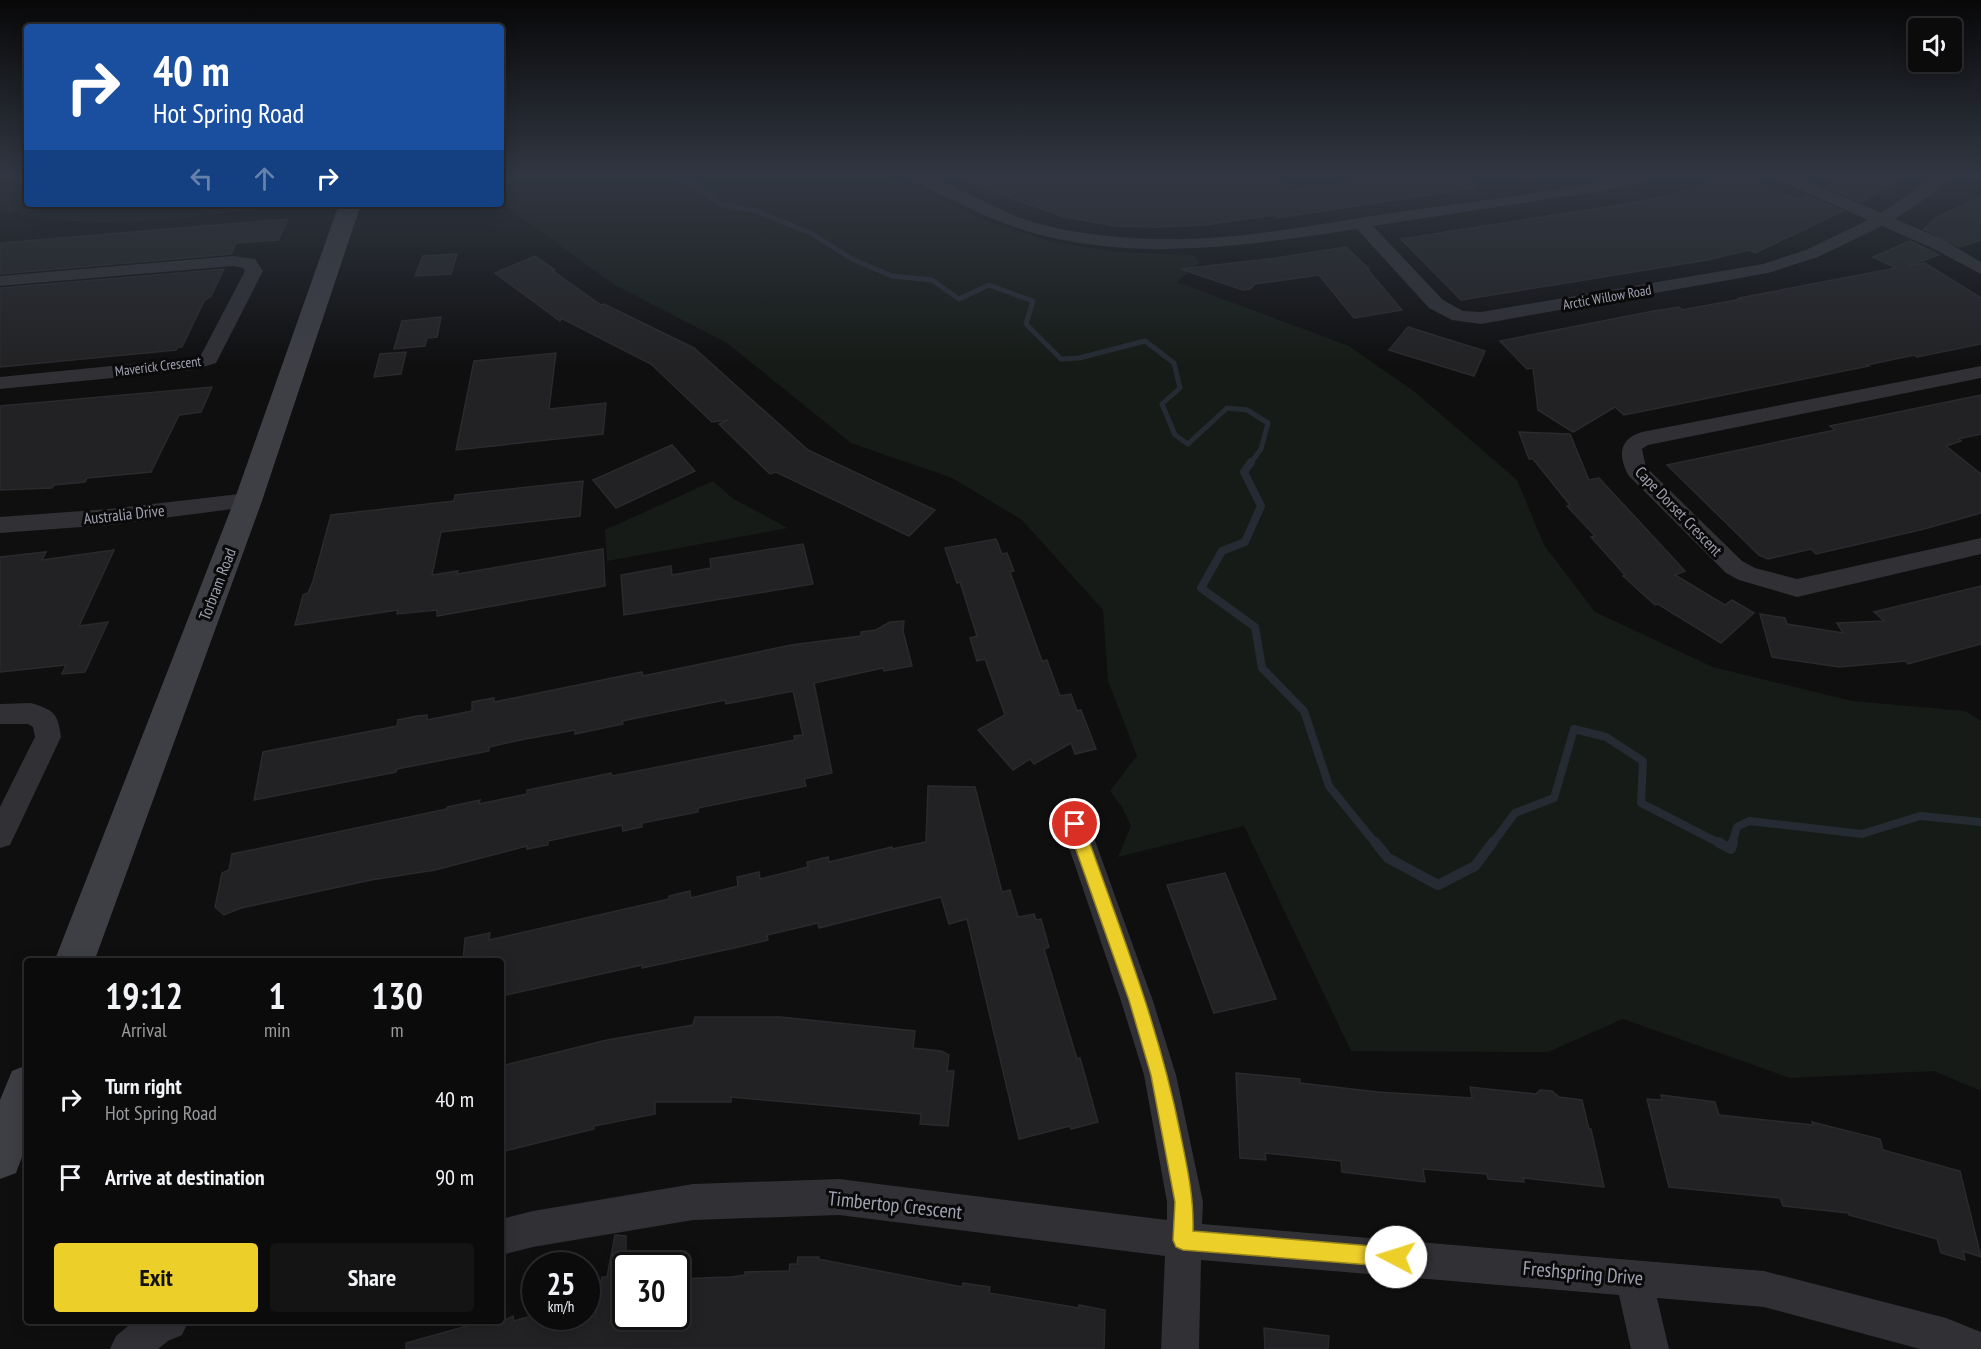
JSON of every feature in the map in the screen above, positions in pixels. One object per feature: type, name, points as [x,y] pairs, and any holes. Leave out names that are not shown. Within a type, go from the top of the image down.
[{"type":"main road","name":"Torbram Road","points":[[76,958],[248,501],[338,240]]},
{"type":"main road","points":[[0,1157],[24,1094]]},
{"type":"street","points":[[1099,240],[1153,245],[1206,244],[1236,240]]},
{"type":"street","name":"Arctic Willow Road","points":[[1377,240],[1436,304],[1452,314],[1472,319],[1766,269],[1824,249],[1841,240]]},
{"type":"street","points":[[1929,240],[1981,269]]},
{"type":"street","name":"Maverick Crescent","points":[[0,280],[233,261],[249,262],[254,271],[209,359],[194,364],[0,383]]},
{"type":"street","name":"Cape Dorset Crescent","points":[[1981,372],[1642,439],[1635,442],[1631,448],[1630,458],[1637,471],[1724,559],[1747,574],[1772,583],[1797,588],[1981,546]]},
{"type":"street","name":"Australia Drive","points":[[0,525],[109,517],[248,501]]},
{"type":"street","points":[[0,714],[32,713],[46,721],[48,737],[0,836]]},
{"type":"street","points":[[1075,824],[1137,1000],[1160,1075],[1185,1202],[1180,1349]]},
{"type":"street","name":"Timbertop Crescent","points":[[504,1236],[533,1229],[693,1202],[839,1197],[1183,1240]]},
{"type":"street","name":"Freshspring Drive","points":[[1183,1240],[1633,1276],[1764,1289],[1946,1337],[1976,1349]]},
{"type":"street","points":[[1633,1276],[1650,1349]]},
{"type":"street","points":[[129,1349],[159,1324]]},
{"type":"shaded area","points":[[552,240],[1048,240],[1116,252],[1193,255],[1200,262],[1177,282],[1349,346],[1415,392],[1517,480],[1544,545],[1595,612],[1713,667],[1852,701],[1965,711],[1981,721],[1981,1091],[1934,1071],[1790,1078],[1623,1019],[1548,1052],[1351,1051],[1244,826],[1118,857],[1131,826],[1122,807],[1110,791],[1137,756],[1108,681],[1103,610],[1022,520],[952,478],[851,443],[727,343],[613,284]]},
{"type":"shaded area","points":[[713,481],[732,498],[788,528],[607,561],[605,530]]},
{"type":"building","points":[[37,240],[278,240],[236,243],[231,254],[0,274],[0,243]]},
{"type":"building","points":[[1402,240],[1782,240],[1755,253],[1750,250],[1707,260],[1461,300]]},
{"type":"building","points":[[1946,240],[1981,240],[1981,240],[1960,247]]},
{"type":"building","points":[[1910,241],[1939,255],[1907,266],[1925,263],[1981,298],[1981,344],[1917,357],[1914,355],[1624,415],[1615,407],[1573,432],[1538,410],[1533,368],[1527,369],[1500,341],[1654,311],[1679,307],[1682,310],[1896,268],[1873,257]]},
{"type":"building","points":[[1346,247],[1369,269],[1367,269],[1402,310],[1354,318],[1319,275],[1255,284],[1250,289],[1243,290],[1181,269],[1276,258]]},
{"type":"building","points":[[457,254],[451,274],[415,276],[423,256]]},
{"type":"building","points":[[535,256],[601,305],[604,304],[694,348],[808,450],[935,510],[909,536],[776,472],[770,474],[719,424],[728,420],[712,422],[651,364],[561,318],[560,321],[495,273]]},
{"type":"building","points":[[224,269],[211,296],[204,301],[182,347],[176,350],[0,367],[0,288]]},
{"type":"building","points":[[441,317],[437,337],[427,338],[425,346],[394,349],[402,321]]},
{"type":"building","points":[[1408,327],[1485,351],[1474,376],[1389,350]]},
{"type":"building","points":[[406,352],[401,374],[374,377],[380,354]]},
{"type":"building","points":[[556,353],[549,409],[606,403],[603,434],[456,450],[474,361]]},
{"type":"building","points":[[212,387],[201,412],[179,415],[151,472],[87,478],[85,482],[54,485],[52,488],[0,490],[0,406]]},
{"type":"building","points":[[1981,395],[1981,434],[1958,439],[1961,441],[1946,446],[1981,474],[1981,513],[1816,554],[1811,549],[1768,559],[1759,555],[1667,465],[1835,430],[1830,426]]},
{"type":"building","points":[[1519,432],[1570,434],[1589,480],[1599,478],[1685,571],[1675,575],[1725,605],[1732,600],[1754,613],[1721,643],[1658,604],[1655,605],[1623,576],[1625,575],[1591,537],[1595,536],[1567,506],[1570,505],[1533,459],[1529,459]]},
{"type":"building","points":[[672,445],[695,471],[616,508],[593,480]]},
{"type":"building","points":[[583,481],[580,516],[441,532],[432,575],[458,571],[457,574],[603,549],[605,586],[437,616],[437,610],[397,614],[398,610],[295,625],[303,595],[308,593],[313,581],[331,515],[454,501],[455,495]]},
{"type":"building","points":[[996,539],[1002,554],[1007,553],[1014,571],[1010,572],[1042,661],[1047,660],[1060,696],[1071,694],[1077,711],[1081,710],[1096,749],[1075,754],[1071,743],[1034,764],[1030,759],[1013,770],[978,730],[1005,715],[985,659],[977,661],[970,638],[977,636],[960,582],[957,583],[945,548]]},
{"type":"building","points":[[803,544],[813,584],[624,615],[621,575],[671,566],[672,575],[711,568],[710,559]]},
{"type":"building","points":[[114,550],[79,626],[108,622],[85,672],[62,674],[66,665],[0,672],[0,557],[46,552],[42,560]]},
{"type":"building","points":[[1981,586],[1981,644],[1908,664],[1906,661],[1839,667],[1772,657],[1760,614],[1785,618],[1787,624],[1843,633],[1837,623],[1884,621],[1874,612]]},
{"type":"building","points":[[904,621],[903,631],[912,666],[884,671],[883,668],[814,683],[832,773],[804,779],[806,786],[698,808],[698,812],[642,823],[642,827],[623,831],[622,825],[548,841],[548,845],[527,849],[527,846],[435,870],[371,880],[241,908],[224,915],[215,907],[222,873],[229,870],[232,854],[480,800],[479,804],[527,794],[527,790],[611,773],[612,776],[795,740],[794,736],[803,735],[793,691],[726,704],[725,700],[622,721],[623,724],[575,734],[575,730],[515,741],[489,747],[489,751],[254,800],[263,752],[397,726],[398,720],[417,716],[427,715],[427,720],[472,711],[472,702],[494,698],[494,702],[642,672],[643,676],[791,645],[861,636],[861,632],[876,630],[890,622]]},
{"type":"building","points":[[928,786],[975,787],[1002,892],[1010,890],[1018,917],[1034,914],[1036,920],[1041,919],[1049,947],[1044,949],[1077,1059],[1080,1058],[1098,1122],[1071,1129],[1070,1126],[1019,1139],[967,919],[949,924],[941,897],[819,928],[818,923],[767,935],[768,940],[734,948],[642,968],[642,965],[504,995],[504,958],[463,958],[465,938],[490,933],[489,940],[669,899],[669,896],[690,891],[691,898],[738,886],[737,877],[759,872],[760,879],[808,867],[807,862],[828,857],[829,862],[892,847],[892,849],[926,842]]},
{"type":"building","points":[[1225,873],[1276,999],[1214,1013],[1167,885]]},
{"type":"building","points":[[695,1017],[780,1017],[915,1031],[913,1048],[941,1051],[949,1055],[947,1071],[954,1071],[948,1126],[920,1124],[921,1114],[731,1097],[731,1102],[655,1102],[655,1114],[594,1126],[594,1129],[504,1151],[504,1065],[607,1040],[693,1025]]},
{"type":"building","points":[[1236,1073],[1300,1079],[1300,1083],[1378,1092],[1472,1098],[1470,1087],[1536,1094],[1540,1090],[1552,1091],[1559,1097],[1582,1100],[1604,1187],[1523,1178],[1524,1182],[1488,1179],[1487,1174],[1423,1169],[1425,1182],[1342,1172],[1341,1161],[1265,1153],[1266,1160],[1240,1158]]},
{"type":"building","points":[[1661,1095],[1715,1102],[1719,1115],[1813,1125],[1812,1122],[1880,1139],[1883,1150],[1960,1171],[1981,1257],[1963,1251],[1965,1260],[1941,1253],[1937,1239],[1849,1215],[1849,1213],[1783,1206],[1780,1198],[1669,1187],[1647,1099],[1662,1100]]},
{"type":"building","points":[[615,1235],[626,1236],[626,1252],[612,1252],[612,1330],[690,1330],[690,1278],[731,1277],[745,1275],[745,1272],[789,1271],[790,1264],[797,1264],[798,1257],[819,1257],[818,1259],[962,1287],[963,1283],[990,1287],[989,1293],[1105,1310],[1104,1349],[406,1349],[406,1343],[474,1324],[504,1324],[504,1320],[513,1316],[514,1321],[522,1319],[522,1330],[600,1330],[602,1277],[607,1277]]},
{"type":"building","points":[[1264,1328],[1329,1336],[1328,1349],[1265,1349]]},
{"type":"waterway","points":[[822,240],[852,259],[892,276],[932,280],[959,299],[989,285],[1033,301],[1026,324],[1061,359],[1079,358],[1145,341],[1174,363],[1180,388],[1162,404],[1175,435],[1188,444],[1227,408],[1247,410],[1268,423],[1261,449],[1250,464]]},
{"type":"waterway","points":[[1251,462],[1244,472],[1261,506],[1245,542],[1222,551],[1201,588],[1255,627],[1262,668],[1304,711],[1329,786],[1376,844]]},
{"type":"waterway","points":[[1492,844],[1515,813],[1554,798],[1574,729],[1606,737],[1643,761],[1641,803],[1721,844]]},
{"type":"waterway","points":[[1732,844],[1737,827],[1749,821],[1862,834],[1920,816],[1981,822]]},
{"type":"waterway","points":[[1375,842],[1388,858],[1438,885],[1475,866],[1493,842]]},
{"type":"waterway","points":[[1718,842],[1731,849],[1733,842]]},
{"type":"route","points":[[1075,824],[1107,910],[1160,1075],[1185,1202],[1183,1240],[1396,1257]]}]
